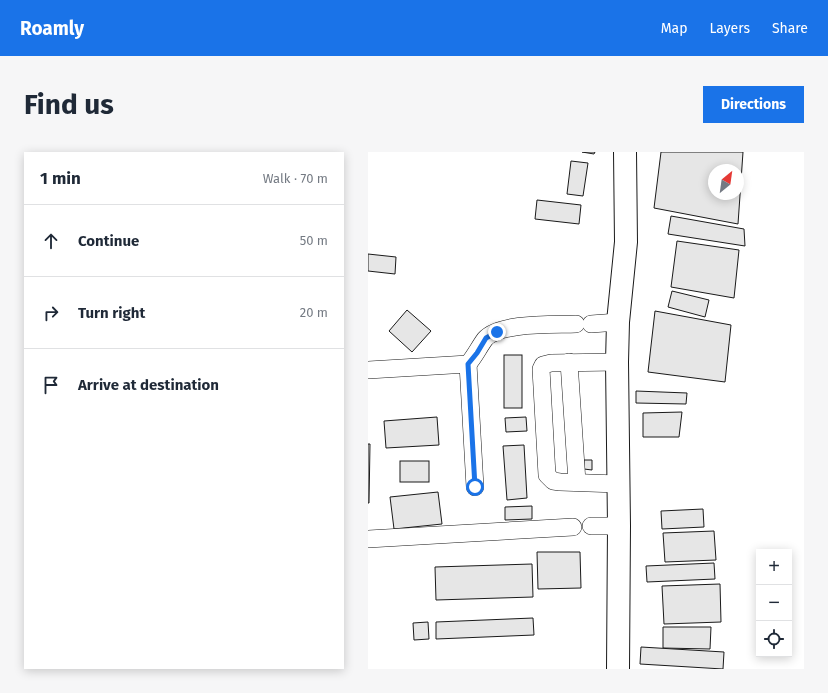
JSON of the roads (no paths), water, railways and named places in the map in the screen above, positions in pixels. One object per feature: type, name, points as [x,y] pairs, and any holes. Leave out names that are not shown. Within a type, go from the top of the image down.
[{"type":"highway","points":[[618,669],[619,526],[617,362],[618,322],[626,242],[626,152]]},
{"type":"lane","points":[[475,487],[468,364],[486,338],[497,332],[512,327],[618,322]]},
{"type":"lane","points":[[569,362],[577,482]]},
{"type":"lane","points":[[617,362],[551,363],[543,365],[541,369],[547,475],[553,480],[618,484]]},
{"type":"lane","points":[[368,370],[468,364]]},
{"type":"lane","points":[[591,526],[619,526]]},
{"type":"lane","points":[[368,539],[573,527]]}]
